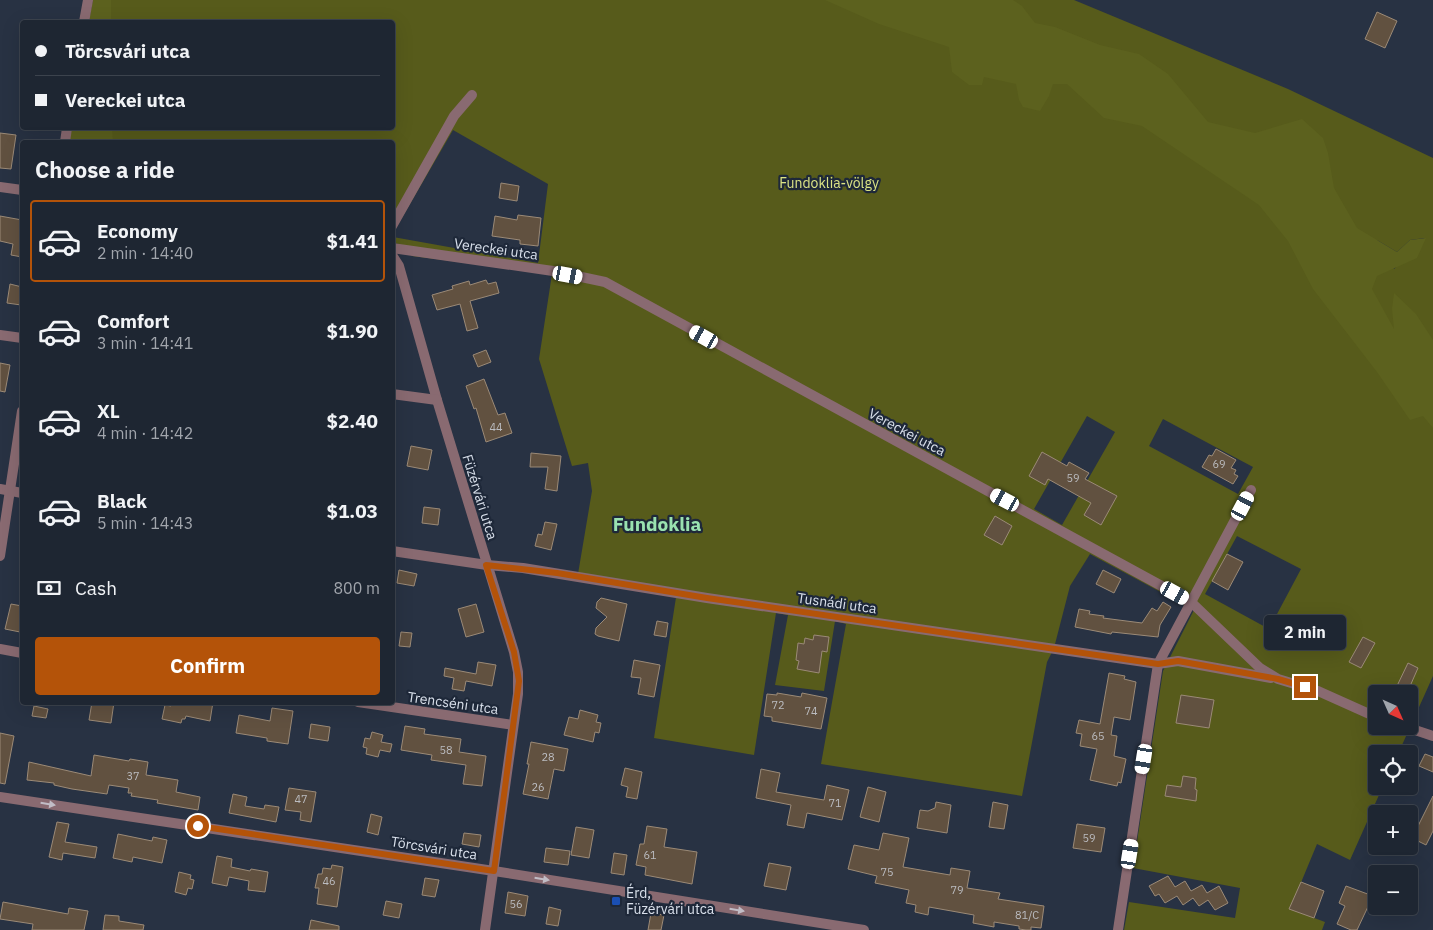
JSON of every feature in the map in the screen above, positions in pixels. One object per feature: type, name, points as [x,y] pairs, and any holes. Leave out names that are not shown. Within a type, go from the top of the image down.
[{"type":"street","points":[[84,20],[88,0]]},
{"type":"street","points":[[395,221],[454,116],[472,94]]},
{"type":"street","points":[[0,187],[20,190]]},
{"type":"street","name":"Vereckei utca","points":[[395,248],[553,271],[605,282],[1191,602],[1260,668],[1278,679],[1318,691],[1368,713]]},
{"type":"street","name":"Füzérvári utca","points":[[395,259],[399,266],[436,400],[518,672],[518,694],[485,930]]},
{"type":"street","points":[[0,335],[20,338]]},
{"type":"street","points":[[395,394],[436,400]]},
{"type":"street","points":[[0,556],[20,425]]},
{"type":"street","points":[[0,489],[20,493]]},
{"type":"street","points":[[1118,930],[1158,664],[1251,490]]},
{"type":"street","name":"Tusnádi utca","points":[[395,550],[486,565],[557,573],[707,598],[1158,664],[1178,661],[1278,679]]},
{"type":"street","points":[[0,650],[20,653]]},
{"type":"street","name":"Trencséni utca","points":[[377,705],[513,726]]},
{"type":"street","points":[[1418,731],[1433,736]]},
{"type":"street","name":"Törcsvári utca","points":[[0,796],[494,871],[864,930]]},
{"type":"green space","name":"Fundoklia-völgy","points":[[93,0],[1074,0],[1288,89],[1433,158],[1433,676],[1418,709],[1418,685],[1368,685],[1368,735],[1407,735],[1402,745],[1368,745],[1368,795],[1379,795],[1375,805],[1368,805],[1368,820],[1350,860],[1317,844],[1290,909],[1325,922],[1322,930],[1124,930],[1129,902],[1235,918],[1240,888],[1133,868],[1163,671],[1194,610],[1090,554],[1070,586],[1054,648],[1047,662],[1022,796],[821,764],[846,624],[835,621],[824,691],[775,685],[788,615],[776,613],[754,755],[654,738],[677,591],[578,574],[592,491],[588,463],[572,466],[539,359],[552,274],[412,256],[399,244],[395,243],[395,237],[538,263],[548,184],[453,130],[395,230],[395,140],[69,140],[72,130],[395,130],[395,20],[89,20]],"holes":[[[1425,238],[1394,269],[1377,240],[1397,252],[1410,240]],[[1087,416],[1115,432],[1062,525],[1034,509]],[[1163,419],[1253,467],[1238,494],[1149,446]],[[1237,536],[1301,569],[1269,629],[1205,594]]]},
{"type":"green space","points":[[93,0],[111,0],[111,20],[89,20]]},
{"type":"green space","points":[[825,0],[1013,0],[1022,6],[1035,23],[1055,27],[1100,45],[1139,54],[1168,74],[1208,122],[1255,133],[1302,119],[1323,138],[1328,153],[1334,188],[1357,228],[1397,252],[1410,240],[1426,238],[1417,258],[1377,276],[1372,289],[1394,329],[1392,309],[1394,293],[1416,314],[1433,340],[1433,428],[1423,416],[1410,420],[1377,372],[1313,289],[1288,241],[1259,205],[1142,126],[1104,118],[1067,84],[1053,84],[1049,96],[1040,111],[1023,107],[1019,100],[1016,84],[984,77],[982,85],[969,85],[952,72],[949,47],[879,24]]},
{"type":"green space","points":[[72,130],[112,130],[113,140],[69,140]]},
{"type":"building","points":[[1377,12],[1397,21],[1385,48],[1365,39]]},
{"type":"building","points":[[0,133],[16,135],[11,169],[0,168]]},
{"type":"building","points":[[501,183],[519,186],[517,201],[499,198]]},
{"type":"building","points":[[518,215],[541,218],[538,246],[520,244],[520,240],[492,236],[495,216],[517,220]]},
{"type":"building","points":[[0,216],[20,220],[20,257],[11,255],[13,244],[0,241]]},
{"type":"building","points":[[486,280],[488,284],[496,282],[499,293],[470,301],[478,328],[467,331],[460,304],[437,310],[432,295],[453,289],[452,286],[469,281],[470,285]]},
{"type":"building","points":[[10,284],[20,286],[20,305],[7,303]]},
{"type":"building","points":[[486,350],[491,362],[478,367],[473,355]]},
{"type":"building","points":[[0,363],[10,365],[5,392],[0,391]]},
{"type":"building","points":[[484,379],[498,415],[505,413],[512,433],[486,442],[476,408],[474,409],[466,386]]},
{"type":"building","points":[[411,446],[432,450],[428,470],[407,466]]},
{"type":"building","points":[[1216,449],[1236,460],[1231,468],[1236,470],[1234,474],[1238,476],[1233,484],[1202,467],[1209,455],[1212,456]]},
{"type":"building","points":[[1042,452],[1067,466],[1069,462],[1089,473],[1085,479],[1117,496],[1101,525],[1084,515],[1091,503],[1048,479],[1045,485],[1029,476]]},
{"type":"building","points":[[531,453],[561,456],[557,491],[545,489],[548,467],[530,467]]},
{"type":"building","points":[[424,507],[440,509],[438,525],[422,523]]},
{"type":"building","points":[[995,516],[1012,526],[1002,545],[984,535]]},
{"type":"building","points":[[545,522],[557,524],[551,550],[535,546],[538,534],[542,535]]},
{"type":"building","points":[[1227,554],[1243,562],[1228,590],[1212,581]]},
{"type":"building","points":[[399,570],[417,574],[414,586],[397,583]]},
{"type":"building","points":[[1103,570],[1121,579],[1114,593],[1096,584]]},
{"type":"building","points":[[601,598],[627,604],[619,641],[595,634],[596,628],[607,617],[596,608],[597,602]]},
{"type":"building","points":[[1163,602],[1171,607],[1160,625],[1158,637],[1112,632],[1111,634],[1075,627],[1079,609],[1090,611],[1089,614],[1104,616],[1103,618],[1142,623],[1152,608],[1157,611]]},
{"type":"building","points":[[11,604],[20,606],[20,632],[5,629]]},
{"type":"building","points":[[476,604],[484,632],[466,637],[458,609]]},
{"type":"building","points":[[657,621],[668,623],[666,637],[654,635]]},
{"type":"building","points":[[401,632],[412,633],[410,647],[399,646]]},
{"type":"building","points":[[814,635],[829,637],[827,652],[822,651],[819,673],[797,669],[799,661],[796,660],[798,643],[804,644],[805,638],[813,640]]},
{"type":"building","points":[[1363,637],[1375,643],[1361,668],[1349,662]]},
{"type":"building","points":[[634,660],[660,665],[654,697],[638,694],[641,678],[631,677]]},
{"type":"building","points":[[478,662],[496,665],[492,686],[466,681],[464,691],[452,689],[454,678],[444,676],[445,668],[476,674]]},
{"type":"building","points":[[1408,663],[1418,668],[1411,685],[1397,685]]},
{"type":"building","points":[[1109,673],[1125,676],[1124,679],[1136,682],[1130,720],[1114,717],[1111,735],[1117,736],[1114,756],[1126,759],[1121,783],[1118,782],[1117,786],[1090,780],[1097,749],[1080,746],[1082,734],[1076,733],[1079,720],[1100,724]]},
{"type":"building","points":[[777,693],[801,697],[802,693],[827,698],[821,729],[772,721],[772,717],[764,716],[767,694],[777,695]]},
{"type":"building","points":[[1181,695],[1214,700],[1209,728],[1176,723]]},
{"type":"building","points":[[92,705],[114,705],[111,723],[89,720]]},
{"type":"building","points":[[165,705],[213,705],[210,721],[186,716],[185,719],[182,719],[181,723],[162,719]]},
{"type":"building","points":[[34,706],[48,709],[46,718],[32,716]]},
{"type":"building","points":[[272,708],[293,711],[288,744],[267,741],[267,738],[236,733],[239,715],[270,721]]},
{"type":"building","points":[[580,710],[598,715],[596,722],[601,723],[599,733],[595,732],[593,742],[564,735],[569,717],[578,719]]},
{"type":"building","points":[[311,724],[330,727],[328,741],[309,738]]},
{"type":"building","points":[[405,726],[425,729],[424,734],[461,739],[459,752],[486,756],[482,786],[463,784],[466,765],[431,760],[432,755],[401,750]]},
{"type":"building","points":[[372,732],[383,735],[381,742],[392,744],[390,752],[380,750],[378,757],[366,754],[367,748],[363,747],[365,738],[370,739]]},
{"type":"building","points":[[0,733],[14,736],[5,784],[0,783]]},
{"type":"building","points":[[531,742],[568,749],[564,771],[554,769],[548,799],[523,794]]},
{"type":"building","points":[[1425,754],[1433,757],[1433,772],[1419,766]]},
{"type":"building","points":[[94,755],[148,762],[146,775],[178,780],[176,792],[200,797],[198,810],[157,803],[158,800],[131,796],[132,793],[128,793],[129,788],[109,785],[107,794],[72,789],[54,785],[54,783],[27,780],[29,762],[91,776]]},
{"type":"building","points":[[625,768],[642,772],[637,799],[626,797],[628,787],[621,785]]},
{"type":"building","points":[[761,769],[780,773],[776,792],[824,800],[827,785],[849,790],[842,820],[807,813],[804,828],[787,825],[791,805],[756,798]]},
{"type":"building","points":[[1183,776],[1196,778],[1196,801],[1165,796],[1167,785],[1181,787]]},
{"type":"building","points":[[868,787],[886,792],[879,822],[860,817]]},
{"type":"building","points":[[289,788],[316,792],[311,822],[300,820],[301,812],[285,810]]},
{"type":"building","points":[[233,794],[247,797],[245,806],[264,809],[265,805],[279,807],[276,822],[229,813]]},
{"type":"building","points":[[1433,796],[1433,831],[1426,845],[1418,841],[1418,826]]},
{"type":"building","points":[[936,802],[951,805],[947,833],[917,828],[920,810],[928,811],[935,808]]},
{"type":"building","points":[[993,802],[1008,805],[1004,829],[989,827]]},
{"type":"building","points":[[371,814],[382,817],[378,835],[367,832]]},
{"type":"building","points":[[57,822],[69,824],[65,842],[97,847],[95,858],[63,853],[62,860],[49,857]]},
{"type":"building","points":[[1077,824],[1105,828],[1101,852],[1073,848]]},
{"type":"building","points":[[647,826],[667,829],[664,847],[697,852],[692,884],[645,875],[646,867],[636,865],[640,844],[644,844]]},
{"type":"building","points":[[576,827],[594,830],[589,858],[571,855]]},
{"type":"building","points":[[464,833],[481,835],[479,847],[462,844]]},
{"type":"building","points":[[883,833],[909,838],[903,867],[950,875],[951,868],[970,871],[967,888],[1000,893],[998,899],[1044,906],[1041,928],[1031,927],[1031,930],[1026,930],[1019,929],[1019,926],[994,922],[994,927],[973,923],[974,915],[929,907],[928,915],[915,912],[916,905],[906,903],[909,890],[875,883],[877,876],[848,869],[854,845],[879,850]]},
{"type":"building","points":[[118,834],[152,841],[153,837],[167,840],[162,863],[133,857],[132,862],[113,858]]},
{"type":"building","points":[[546,848],[570,851],[568,865],[544,862]]},
{"type":"building","points":[[614,853],[627,855],[624,875],[611,873]]},
{"type":"building","points":[[217,856],[232,859],[231,867],[268,872],[265,892],[248,890],[249,881],[229,877],[227,886],[212,883]]},
{"type":"building","points":[[769,863],[791,867],[786,890],[764,886]]},
{"type":"building","points":[[332,865],[343,867],[337,907],[317,904],[319,888],[315,888],[318,874],[322,874],[323,868],[331,869]]},
{"type":"building","points":[[179,872],[191,875],[190,879],[194,880],[192,889],[188,888],[186,895],[175,892]]},
{"type":"building","points":[[1168,876],[1175,887],[1185,881],[1191,891],[1202,885],[1207,893],[1219,886],[1228,903],[1215,910],[1208,900],[1199,906],[1193,898],[1183,905],[1177,896],[1165,903],[1159,894],[1155,896],[1149,886]]},
{"type":"building","points":[[425,878],[439,880],[435,897],[422,895]]},
{"type":"building","points":[[1301,882],[1324,891],[1314,918],[1289,909]]},
{"type":"building","points":[[1346,886],[1368,894],[1368,907],[1357,930],[1351,930],[1337,924],[1345,906],[1339,903]]},
{"type":"building","points":[[508,892],[528,896],[525,916],[505,913]]},
{"type":"building","points":[[386,901],[402,904],[399,918],[383,915]]},
{"type":"building","points":[[3,902],[68,914],[69,908],[88,911],[84,930],[32,930],[33,924],[0,919]]},
{"type":"building","points":[[549,907],[561,910],[558,926],[546,924]]},
{"type":"building","points":[[651,913],[664,915],[661,930],[648,930]]},
{"type":"building","points":[[105,915],[119,916],[119,921],[144,925],[143,930],[103,930]]},
{"type":"building","points":[[311,920],[339,926],[339,930],[309,930]]},
{"type":"place","name":"Érd, Füzérvári utca","points":[[616,901]]},
{"type":"district","name":"Fundoklia","points":[[657,524]]},
{"type":"route","points":[[198,826],[494,871],[519,681],[514,652],[486,565],[557,573],[707,598],[1158,664],[1178,661],[1278,679],[1305,687]]}]
